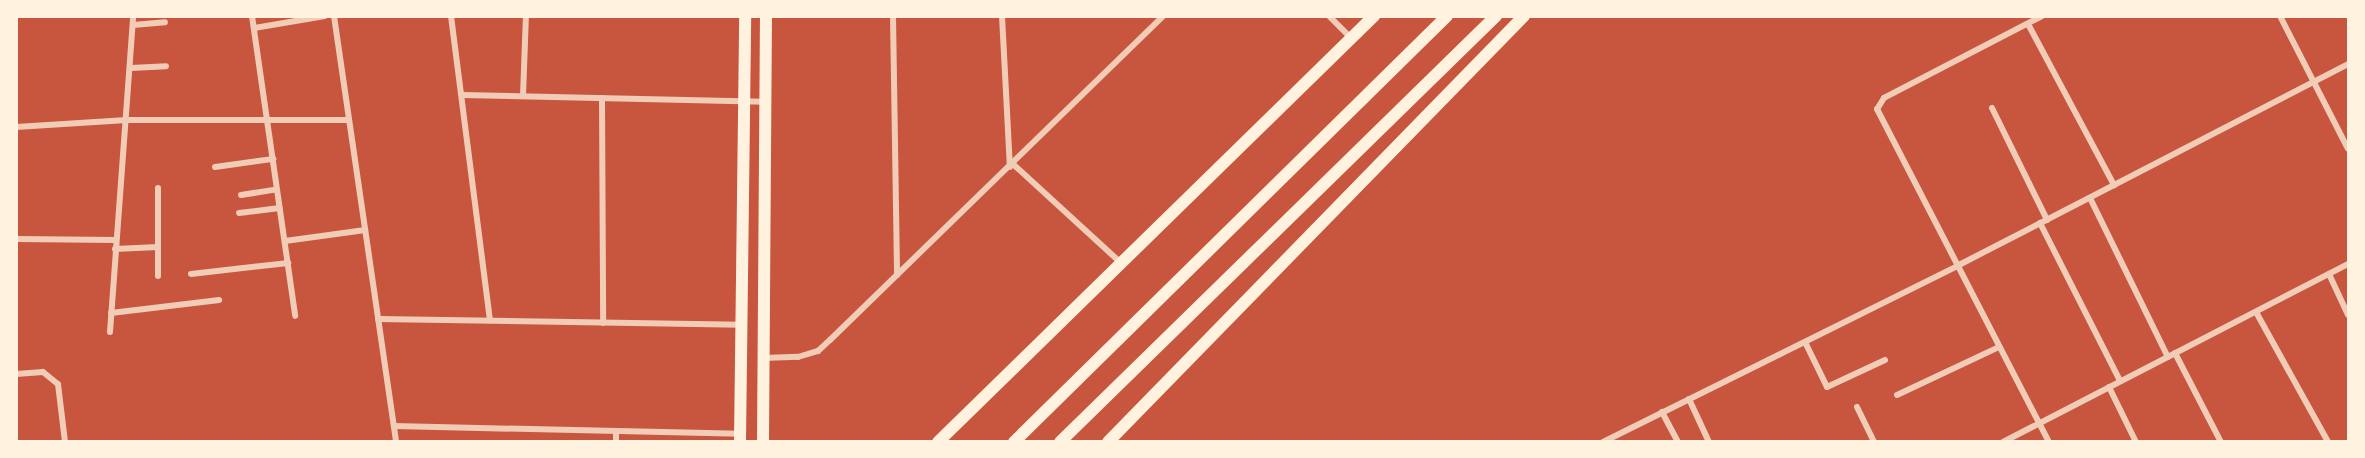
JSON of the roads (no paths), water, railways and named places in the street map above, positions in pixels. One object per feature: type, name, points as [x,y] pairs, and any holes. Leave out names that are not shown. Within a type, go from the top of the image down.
[{"type":"main road","points":[[740,438],[746,101],[745,16]]},
{"type":"main road","points":[[763,441],[766,16]]},
{"type":"main road","points":[[938,441],[1374,16]]},
{"type":"main road","points":[[1014,441],[1447,16]]},
{"type":"main road","points":[[1060,441],[1496,16]]},
{"type":"main road","points":[[1108,441],[1524,16]]},
{"type":"street","points":[[110,332],[115,249],[132,68],[133,16]]},
{"type":"street","points":[[252,16],[296,316]]},
{"type":"street","points":[[254,28],[325,16]]},
{"type":"street","points":[[333,16],[396,441]]},
{"type":"street","points":[[451,16],[490,321]]},
{"type":"street","points":[[523,96],[526,16]]},
{"type":"street","points":[[893,16],[897,275]]},
{"type":"street","points":[[1002,16],[1011,166],[1121,263]]},
{"type":"street","points":[[1150,16],[1156,23]]},
{"type":"street","points":[[762,358],[798,357],[818,351],[1163,16]]},
{"type":"street","points":[[1329,16],[1351,38]]},
{"type":"street","points":[[2042,16],[1884,98],[1877,109],[2049,441]]},
{"type":"street","points":[[2280,16],[2349,149]]},
{"type":"street","points":[[133,25],[165,22]]},
{"type":"street","points":[[2028,24],[2114,185]]},
{"type":"street","points":[[1603,441],[1958,266],[2349,64]]},
{"type":"street","points":[[132,68],[166,66]]},
{"type":"street","points":[[462,95],[765,102]]},
{"type":"street","points":[[602,98],[603,323]]},
{"type":"street","points":[[1992,108],[2047,220]]},
{"type":"street","points":[[16,127],[127,120],[267,118],[349,120]]},
{"type":"street","points":[[215,167],[273,159]]},
{"type":"street","points":[[158,188],[158,276]]},
{"type":"street","points":[[241,195],[278,189]]},
{"type":"street","points":[[2090,198],[2172,355],[2221,441]]},
{"type":"street","points":[[239,213],[280,208]]},
{"type":"street","points":[[2040,223],[2120,381]]},
{"type":"street","points":[[285,241],[365,230]]},
{"type":"street","points":[[16,239],[116,240]]},
{"type":"street","points":[[115,249],[158,247]]},
{"type":"street","points":[[191,274],[288,262]]},
{"type":"street","points":[[2003,441],[2349,264]]},
{"type":"street","points":[[2329,274],[2349,315]]},
{"type":"street","points":[[111,313],[219,300]]},
{"type":"street","points":[[2256,312],[2328,441]]},
{"type":"street","points":[[378,319],[742,325]]},
{"type":"street","points":[[1805,342],[1827,387],[1885,360]]},
{"type":"street","points":[[1897,395],[2000,346]]},
{"type":"street","points":[[16,374],[43,372],[58,384],[65,441]]},
{"type":"street","points":[[2109,387],[2136,441]]},
{"type":"street","points":[[1689,399],[1709,441]]},
{"type":"street","points":[[1857,407],[1874,441]]},
{"type":"street","points":[[1662,412],[1678,441]]},
{"type":"street","points":[[394,426],[740,438]]},
{"type":"street","points":[[616,432],[616,441]]}]
